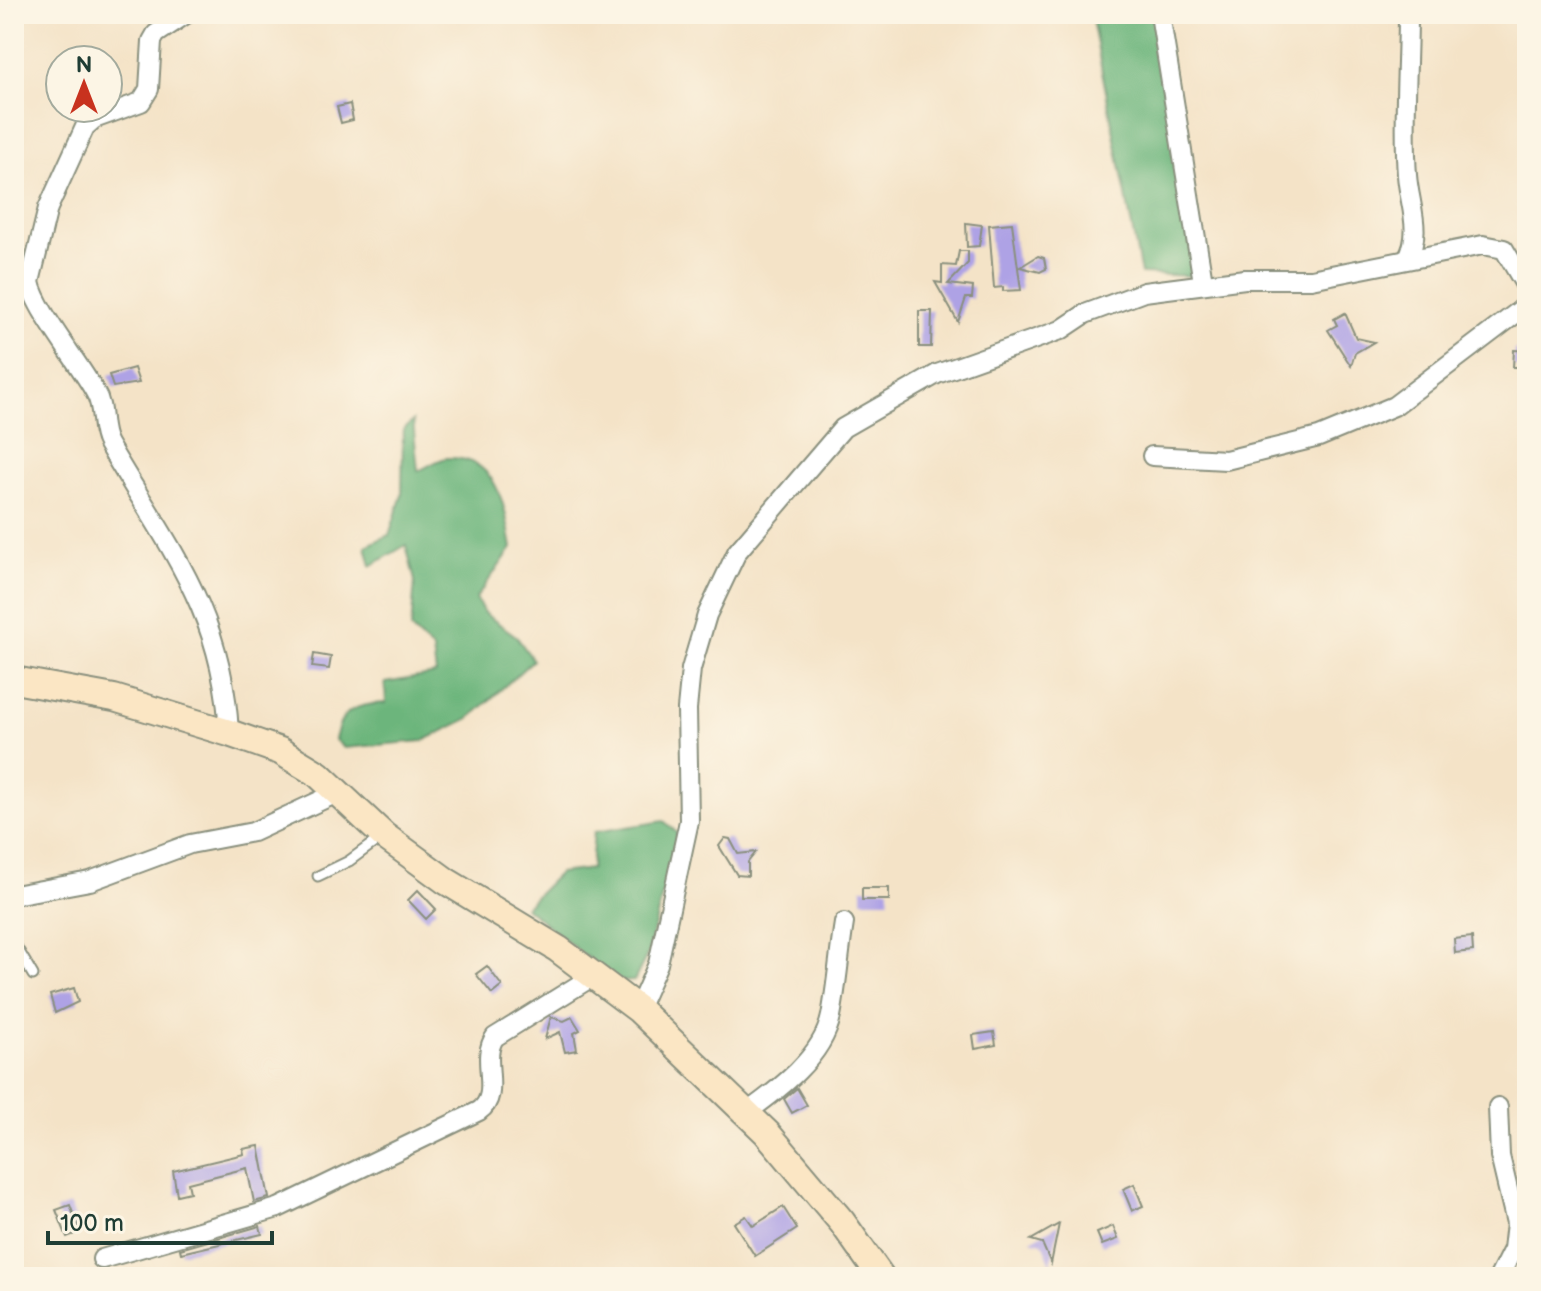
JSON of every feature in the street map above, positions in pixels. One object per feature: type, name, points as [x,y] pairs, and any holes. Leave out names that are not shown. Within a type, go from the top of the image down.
[{"type":"street","points":[[186,14],[156,34],[152,41],[149,89],[143,100],[94,119],[85,127],[48,208],[30,282],[97,394],[107,443],[149,508],[204,607],[227,703],[229,733]]},
{"type":"street","points":[[1160,14],[1203,282]]},
{"type":"street","points":[[1407,259],[1414,244],[1415,225],[1407,175],[1408,14]]},
{"type":"street","points":[[638,1009],[658,964],[689,821],[685,761],[691,669],[720,582],[737,552],[843,428],[937,374],[1061,330],[1071,320],[1144,292],[1203,282],[1311,279],[1464,247],[1496,245],[1504,249],[1527,288]]},
{"type":"street","points":[[1152,456],[1226,460],[1319,437],[1394,406],[1527,305]]},
{"type":"street","points":[[14,680],[114,698],[280,751],[339,792],[383,835],[446,881],[595,975],[638,1009],[746,1113],[842,1222],[881,1277]]},
{"type":"street","points":[[14,895],[90,881],[190,844],[253,832],[339,792]]},
{"type":"street","points":[[746,1113],[783,1086],[817,1043],[831,1019],[844,923]]},
{"type":"street","points":[[102,1259],[278,1208],[479,1111],[490,1097],[488,1049],[495,1037],[595,975]]},
{"type":"street","points":[[1498,1107],[1500,1156],[1516,1223],[1513,1249],[1499,1277]]},
{"type":"lane","points":[[318,876],[349,861],[383,835]]},
{"type":"lane","points":[[14,943],[33,975]]},
{"type":"green space","points":[[1091,14],[1155,14],[1195,276],[1141,274]]},
{"type":"green space","points":[[413,421],[418,471],[443,459],[464,459],[478,465],[496,487],[512,548],[476,598],[484,613],[516,636],[533,660],[470,718],[423,741],[344,748],[335,740],[341,721],[358,707],[386,703],[385,683],[436,674],[433,650],[411,629],[415,581],[406,545],[371,566],[366,546],[389,535],[402,495],[403,430]]},
{"type":"green space","points":[[664,821],[677,833],[648,953],[634,981],[617,982],[525,907],[559,873],[591,869],[594,832]]},
{"type":"building","points":[[350,104],[353,120],[341,123],[337,107]]},
{"type":"building","points":[[966,223],[982,225],[979,246],[967,247]]},
{"type":"building","points":[[1012,223],[1021,290],[1003,291],[1003,287],[994,288],[989,225]]},
{"type":"building","points":[[959,251],[968,251],[968,263],[948,284],[973,287],[972,298],[966,298],[958,322],[935,282],[942,283],[942,265],[956,266]]},
{"type":"building","points":[[1038,256],[1044,258],[1046,269],[1040,272],[1020,267]]},
{"type":"building","points":[[919,311],[932,311],[931,347],[919,347]]},
{"type":"building","points":[[1345,313],[1356,338],[1374,342],[1355,353],[1351,366],[1328,330],[1337,325],[1334,319]]},
{"type":"building","points":[[1514,350],[1527,351],[1527,367],[1513,367]]},
{"type":"building","points":[[134,368],[139,383],[113,387],[109,375]]},
{"type":"building","points":[[314,654],[331,657],[329,669],[312,667]]},
{"type":"building","points":[[725,838],[730,839],[738,854],[756,852],[748,862],[748,876],[737,875],[719,846]]},
{"type":"building","points":[[862,888],[889,888],[889,900],[862,900]]},
{"type":"building","points":[[418,890],[436,909],[426,919],[408,900]]},
{"type":"building","points":[[1472,937],[1473,951],[1455,953],[1454,939]]},
{"type":"building","points":[[487,966],[502,986],[492,994],[476,974]]},
{"type":"building","points":[[74,988],[78,1002],[55,1013],[50,995]]},
{"type":"building","points":[[551,1017],[564,1021],[572,1017],[580,1030],[574,1033],[577,1050],[565,1052],[560,1032],[545,1039]]},
{"type":"building","points":[[994,1032],[996,1045],[975,1049],[973,1035]]},
{"type":"building","points":[[797,1088],[807,1105],[792,1113],[784,1099]]},
{"type":"building","points":[[259,1146],[269,1198],[254,1202],[247,1168],[188,1183],[190,1192],[177,1195],[173,1171],[244,1154],[243,1149]]},
{"type":"building","points":[[1134,1184],[1143,1206],[1132,1211],[1123,1189]]},
{"type":"building","points":[[70,1205],[80,1232],[67,1237],[56,1210]]},
{"type":"building","points":[[783,1207],[797,1229],[755,1256],[734,1223],[746,1216],[753,1226]]},
{"type":"building","points":[[1059,1224],[1051,1264],[1042,1243],[1031,1240]]},
{"type":"building","points":[[260,1226],[262,1234],[181,1253],[180,1249]]},
{"type":"building","points":[[1113,1226],[1118,1239],[1102,1245],[1097,1233]]}]
